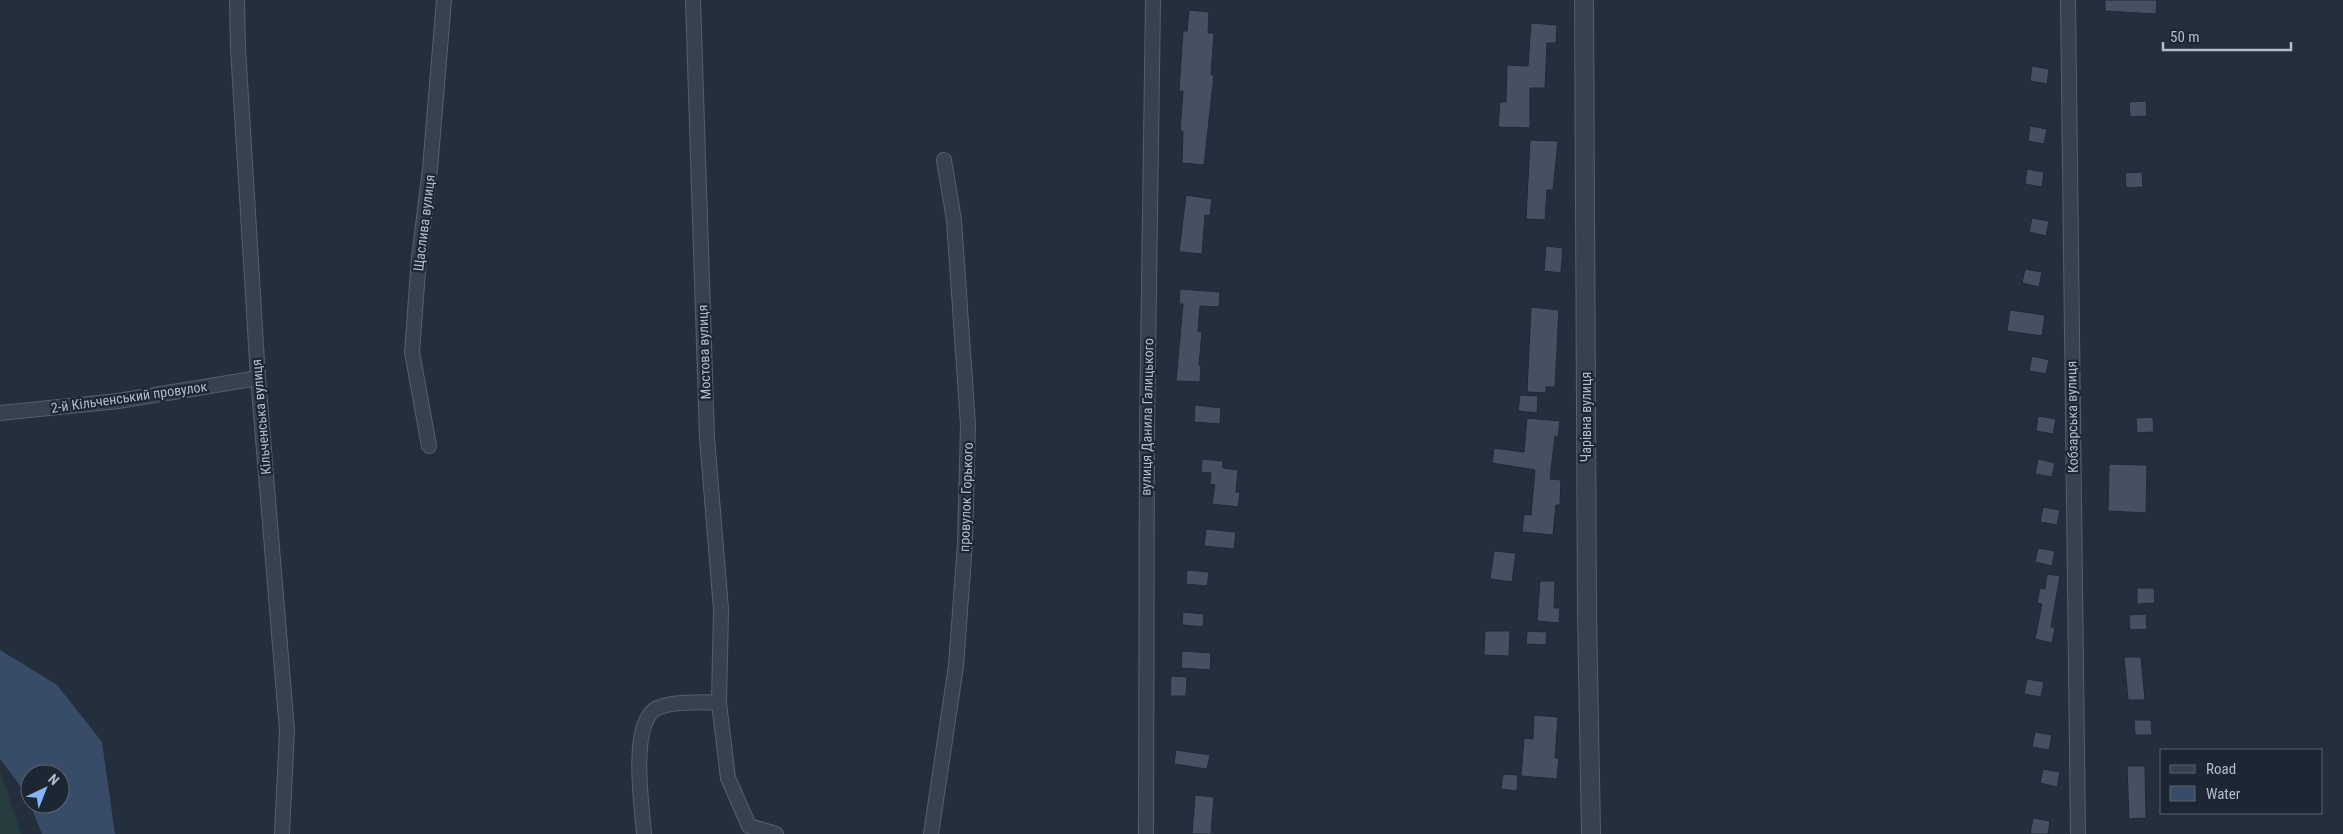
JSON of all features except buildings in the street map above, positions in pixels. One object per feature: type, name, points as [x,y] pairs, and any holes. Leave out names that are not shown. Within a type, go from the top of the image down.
[{"type":"street","name":"Кільченська вулиця","points":[[237,0],[238,48],[258,378],[287,730],[282,834]]},
{"type":"street","name":"Щаслива вулиця","points":[[429,446],[412,352],[419,258],[430,169],[444,0]]},
{"type":"street","name":"Мостова вулиця","points":[[693,0],[707,438],[721,609],[719,703],[728,778],[738,804],[749,826],[776,834]]},
{"type":"street","name":"вулиця Данила Галицького","points":[[1146,834],[1147,428],[1154,0]]},
{"type":"street","name":"Чарівна вулиця","points":[[1584,0],[1587,603],[1591,834]]},
{"type":"street","name":"Кобзарська вулиця","points":[[2068,0],[2078,834]]},
{"type":"street","name":"провулок Горького","points":[[931,834],[956,666],[965,543],[968,424],[954,220],[944,160]]},
{"type":"street","name":"2-й Кільченський провулок","points":[[0,413],[118,401],[258,378]]},
{"type":"street","points":[[644,834],[638,770],[644,725],[649,715],[656,708],[695,701],[719,703]]},
{"type":"green space","points":[[0,770],[21,834],[0,834]]},
{"type":"water","points":[[0,650],[57,685],[102,742],[115,834],[42,834],[34,814],[70,814],[70,764],[20,764],[20,785],[0,759]]}]
